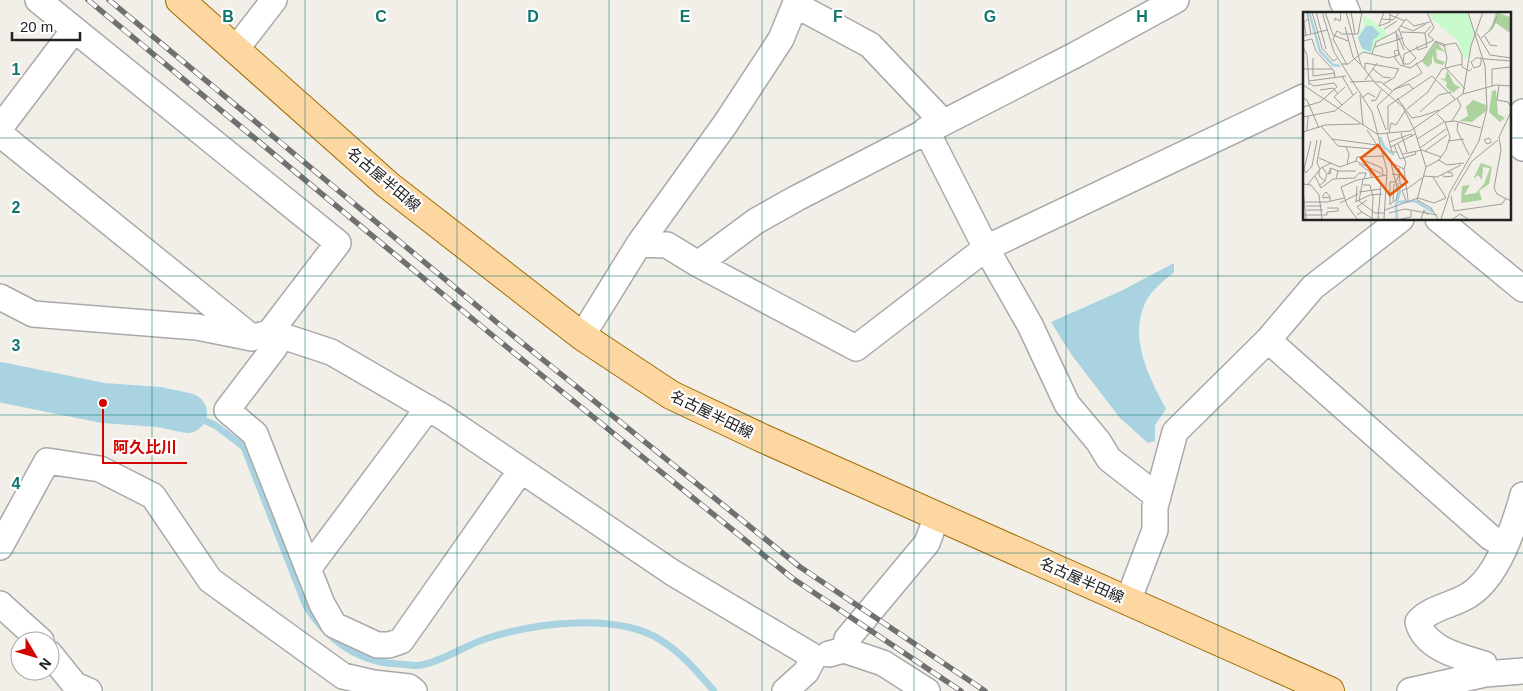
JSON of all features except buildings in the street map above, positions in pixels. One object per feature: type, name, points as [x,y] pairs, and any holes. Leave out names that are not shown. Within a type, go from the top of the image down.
[{"type":"main road","name":"名古屋半田線","points":[[180,0],[388,185],[582,336],[671,395],[1330,691]]},
{"type":"street","points":[[38,0],[338,243],[261,335]]},
{"type":"street","points":[[236,49],[274,0]]},
{"type":"street","points":[[698,264],[756,221],[935,126],[1077,54],[1176,0]]},
{"type":"street","points":[[1342,0],[1347,12]]},
{"type":"street","points":[[582,336],[639,244],[726,123],[781,39],[797,3],[870,45],[935,126],[986,248],[1030,325],[1067,404],[1101,446],[1108,459],[1158,496]]},
{"type":"street","points":[[0,128],[74,30]]},
{"type":"street","points":[[639,244],[667,245],[698,264],[856,348],[986,248],[1303,96]]},
{"type":"street","points":[[1510,131],[1523,112]]},
{"type":"street","points":[[0,134],[275,347],[227,410],[256,434],[322,604],[334,625],[377,645],[389,645],[401,641],[521,470]]},
{"type":"street","points":[[1510,137],[1523,148]]},
{"type":"street","points":[[1128,601],[1155,530],[1155,506],[1175,432],[1268,340],[1314,287],[1400,220]]},
{"type":"street","points":[[1439,220],[1523,289]]},
{"type":"street","points":[[0,297],[33,314],[196,327],[261,335],[331,352],[428,408],[673,573],[814,657],[844,650],[883,663],[927,691]]},
{"type":"street","points":[[1268,340],[1490,537],[1504,545]]},
{"type":"street","points":[[308,569],[428,408]]},
{"type":"street","points":[[0,548],[47,462],[100,469],[153,496],[210,580],[302,648],[343,676],[373,683],[409,688],[414,691]]},
{"type":"street","points":[[1485,674],[1484,664],[1452,654],[1433,643],[1420,629],[1418,622],[1423,615],[1448,606],[1470,595],[1485,582],[1516,520],[1523,496]]},
{"type":"street","points":[[844,650],[847,639],[927,543],[938,516]]},
{"type":"street","points":[[0,604],[30,631]]},
{"type":"street","points":[[785,691],[806,672],[814,657]]},
{"type":"street","points":[[60,666],[75,685],[89,691]]},
{"type":"street","points":[[1410,691],[1485,674],[1523,671]]},
{"type":"water","points":[[1174,263],[1174,272],[1158,286],[1145,303],[1139,330],[1143,358],[1153,384],[1166,409],[1155,425],[1155,441],[1148,443],[1120,418],[1071,354],[1051,322],[1121,291]]},
{"type":"waterway","points":[[0,382],[103,403],[159,407],[187,413]]},
{"type":"waterway","points":[[187,413],[215,425],[244,447],[306,606],[314,618],[334,639],[357,654],[383,662],[418,666],[438,660],[479,641],[507,633],[552,625],[600,623],[623,626],[644,632],[662,641],[683,658],[714,691]]},
{"type":"railway","points":[[88,0],[492,335],[792,578],[961,691]]},
{"type":"railway","points":[[109,0],[500,325],[800,567],[985,691]]},
{"type":"place","name":"阿久比川","points":[[103,403]]}]
